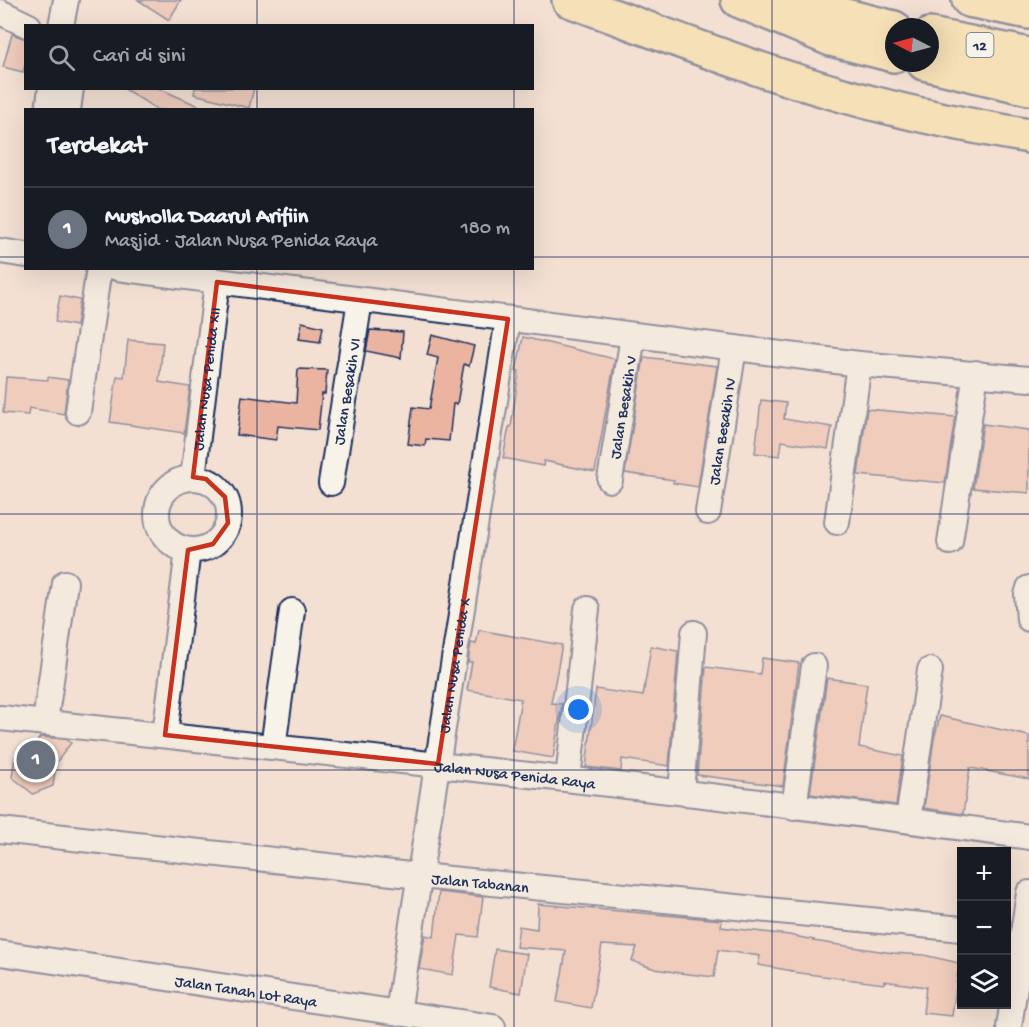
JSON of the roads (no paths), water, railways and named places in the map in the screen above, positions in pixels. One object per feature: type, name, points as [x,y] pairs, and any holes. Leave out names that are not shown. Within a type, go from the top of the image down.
[{"type":"highway","points":[[569,0],[772,73],[868,102],[976,127],[1029,136]]},
{"type":"highway","points":[[738,0],[831,39],[885,53]]},
{"type":"highway","points":[[780,0],[885,26]]},
{"type":"highway","points":[[969,0],[1029,12]]},
{"type":"highway","name":"12","points":[[939,37],[1029,55]]},
{"type":"highway","points":[[939,67],[1029,88]]},
{"type":"street","points":[[61,24],[66,0]]},
{"type":"street","points":[[78,24],[83,0]]},
{"type":"street","points":[[0,12],[25,24]]},
{"type":"street","points":[[48,108],[51,90]]},
{"type":"street","points":[[69,108],[71,90]]},
{"type":"street","points":[[0,251],[24,255]]},
{"type":"street","points":[[78,412],[99,270]]},
{"type":"street","points":[[131,270],[859,364],[1029,379]]},
{"type":"street","name":"Jalan Nusa Penida XII","points":[[193,477],[217,282]]},
{"type":"street","name":"Jalan Besakih VI","points":[[331,483],[360,300]]},
{"type":"street","name":"Jalan Nusa Penida X","points":[[398,1012],[508,319]]},
{"type":"street","name":"Jalan Besakih V","points":[[610,480],[633,336]]},
{"type":"street","name":"Jalan Besakih IV","points":[[708,512],[734,348]]},
{"type":"street","points":[[837,522],[859,364]]},
{"type":"street","points":[[950,542],[976,373]]},
{"type":"street","points":[[193,477],[206,479],[217,486],[225,497],[229,509],[228,523],[222,535],[213,544],[201,549],[188,550],[168,541],[161,532],[156,511],[164,491],[172,484],[193,477]]},
{"type":"street","points":[[165,735],[188,550]]},
{"type":"street","points":[[45,722],[65,584]]},
{"type":"street","points":[[1029,588],[1027,595],[1029,619]]},
{"type":"street","points":[[568,779],[588,609]]},
{"type":"street","points":[[273,747],[292,611]]},
{"type":"street","points":[[681,792],[694,633]]},
{"type":"street","points":[[794,807],[814,666]]},
{"type":"street","points":[[908,820],[930,670]]},
{"type":"street","name":"Jalan Nusa Penida Raya","points":[[0,718],[681,792],[1029,837]]},
{"type":"street","name":"Jalan Tabanan","points":[[0,830],[420,876],[957,929]]},
{"type":"street","points":[[1009,1027],[1014,934],[1029,893]]},
{"type":"street","name":"Jalan Tanah Lot Raya","points":[[0,953],[493,1027]]},
{"type":"place","name":"Musholla Daarul Arifiin","points":[[36,760]]}]
